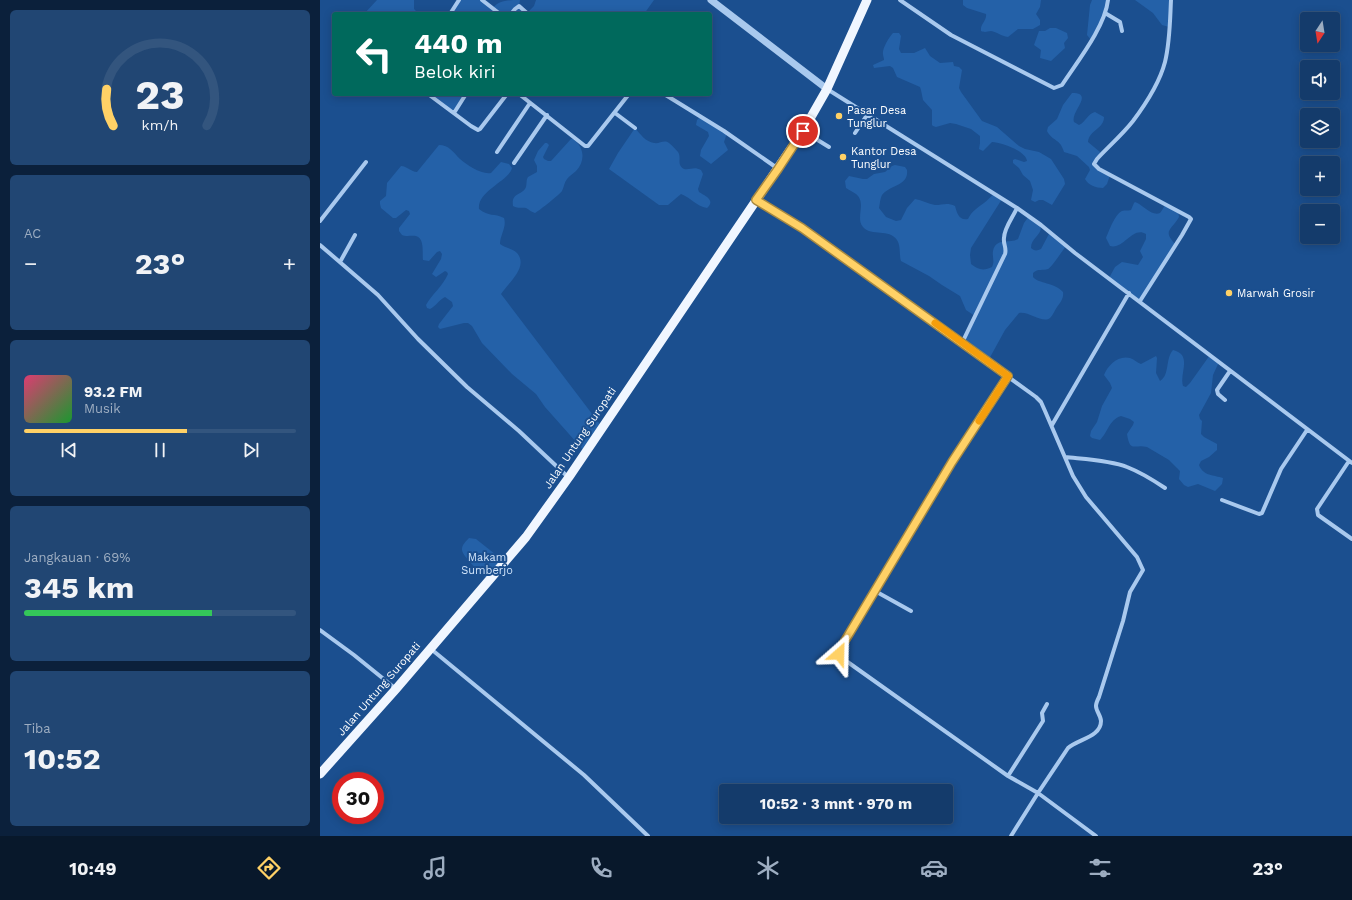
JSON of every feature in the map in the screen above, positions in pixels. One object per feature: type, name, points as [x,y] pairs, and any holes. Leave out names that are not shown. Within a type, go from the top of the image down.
[{"type":"main road","name":"Jalan Untung Suropati","points":[[320,774],[396,689],[526,537],[803,131],[827,89],[867,0]]},
{"type":"street","points":[[451,12],[459,0]]},
{"type":"street","points":[[482,0],[497,12]]},
{"type":"street","points":[[711,0],[827,89],[1017,208],[1041,225],[1075,253],[1350,462],[1317,509],[1317,512],[1318,515],[1352,539]]},
{"type":"street","points":[[900,0],[951,35],[1054,88],[1062,85],[1096,32],[1105,13],[1108,0]]},
{"type":"street","points":[[1140,301],[1191,219],[1099,169],[1094,164],[1133,121],[1152,91],[1162,71],[1166,61],[1171,0]]},
{"type":"street","points":[[513,12],[519,6],[526,12]]},
{"type":"street","points":[[1105,13],[1120,22],[1122,32]]},
{"type":"street","points":[[431,96],[478,130],[505,96]]},
{"type":"street","points":[[454,113],[465,96]]},
{"type":"street","points":[[522,96],[585,146],[588,146],[628,96]]},
{"type":"street","points":[[667,96],[724,131],[778,169]]},
{"type":"street","points":[[497,152],[530,102]]},
{"type":"street","points":[[615,113],[635,128]]},
{"type":"street","points":[[514,163],[546,115]]},
{"type":"street","points":[[855,133],[867,115]]},
{"type":"street","points":[[803,131],[829,147]]},
{"type":"street","points":[[320,221],[366,162]]},
{"type":"street","points":[[756,200],[802,228],[1036,397],[1041,402],[1052,425],[1073,476],[1086,497],[1137,557],[1143,570],[1130,592],[1123,621],[1096,706],[1101,719],[1101,725],[1096,732],[1074,742],[1068,748],[1011,836]]},
{"type":"street","points":[[962,343],[1005,254],[1005,232],[1017,208]]},
{"type":"street","points":[[340,262],[355,235]]},
{"type":"street","points":[[320,245],[378,295],[418,339],[467,386],[519,431],[568,477]]},
{"type":"street","points":[[1052,425],[1129,293]]},
{"type":"street","points":[[1225,400],[1218,394],[1217,390],[1230,371]]},
{"type":"street","points":[[1008,376],[952,462],[840,649],[839,654],[842,658],[1008,776],[1038,793],[1096,836]]},
{"type":"street","points":[[1222,500],[1258,514],[1262,513],[1281,469],[1307,430]]},
{"type":"street","points":[[1065,457],[1117,464],[1127,467],[1150,478],[1165,488]]},
{"type":"street","points":[[875,591],[911,611]]},
{"type":"street","points":[[320,630],[396,689]]},
{"type":"street","points":[[431,648],[584,775],[648,836]]},
{"type":"street","points":[[1008,776],[1043,721],[1042,713],[1047,704]]},
{"type":"green space","points":[[377,0],[414,0],[414,9],[417,12],[366,12]]},
{"type":"green space","points":[[459,0],[482,0],[493,8],[501,2],[508,0],[520,0],[519,6],[526,12],[451,12]]},
{"type":"green space","points":[[536,0],[654,0],[645,12],[528,12],[534,6]]},
{"type":"green space","points":[[963,0],[1041,0],[1040,7],[1036,14],[1040,20],[1040,25],[1033,29],[1018,29],[1008,37],[991,31],[983,32],[981,29],[982,24],[986,19],[986,14],[967,8],[963,5]]},
{"type":"green space","points":[[1092,0],[1108,0],[1105,13],[1091,40],[1087,35],[1090,5]]},
{"type":"green space","points":[[1135,0],[1171,0],[1169,27],[1162,25],[1153,13]]},
{"type":"green space","points":[[1050,28],[1056,28],[1067,33],[1068,38],[1064,43],[1065,48],[1051,61],[1040,58],[1041,50],[1034,45],[1039,31],[1045,31]]},
{"type":"green space","points":[[893,33],[899,33],[901,36],[899,49],[901,53],[914,53],[925,48],[930,56],[940,63],[953,62],[954,66],[959,67],[962,70],[959,88],[982,121],[997,127],[1019,146],[1039,152],[1051,159],[1064,179],[1065,184],[1052,205],[1043,200],[1035,202],[1031,200],[1033,190],[1030,181],[1013,163],[1013,160],[1015,159],[1024,162],[1027,161],[1026,157],[1007,145],[992,142],[983,151],[979,149],[980,136],[971,129],[956,124],[950,123],[936,127],[933,126],[932,110],[923,100],[920,87],[897,77],[893,68],[890,66],[874,68],[873,65],[884,60],[884,49]]},
{"type":"green space","points":[[1072,93],[1079,94],[1082,100],[1075,113],[1074,122],[1079,125],[1090,114],[1095,112],[1104,117],[1102,124],[1091,135],[1088,142],[1100,152],[1101,155],[1094,164],[1110,175],[1107,184],[1103,188],[1095,187],[1088,183],[1085,179],[1090,170],[1089,167],[1077,156],[1064,152],[1060,144],[1047,131],[1048,127],[1057,119],[1063,105]]},
{"type":"green space","points":[[437,96],[463,96],[454,113],[435,99]]},
{"type":"green space","points":[[701,116],[727,133],[724,142],[728,150],[711,164],[700,156],[701,150],[709,136],[708,132],[696,125],[697,120]]},
{"type":"green space","points":[[635,128],[648,141],[656,143],[665,141],[670,144],[678,152],[680,156],[680,165],[684,169],[696,168],[701,170],[703,174],[698,189],[699,192],[710,200],[707,208],[681,194],[668,205],[659,205],[609,169]]},
{"type":"green space","points":[[571,139],[577,142],[580,146],[582,158],[579,167],[566,180],[562,191],[535,213],[526,208],[513,206],[515,196],[522,192],[526,187],[528,177],[537,172],[537,166],[534,160],[538,151],[545,143],[547,143],[549,145],[543,157],[548,161],[551,161]]},
{"type":"green space","points":[[439,145],[453,151],[467,164],[483,172],[491,173],[501,162],[509,164],[512,168],[510,173],[483,197],[479,209],[486,213],[504,218],[505,225],[500,244],[515,251],[520,258],[521,264],[516,275],[501,294],[602,427],[585,452],[545,407],[536,394],[512,374],[482,343],[472,326],[468,323],[464,323],[440,329],[438,327],[453,306],[452,302],[445,297],[432,308],[427,308],[426,305],[428,301],[448,274],[445,271],[436,277],[432,274],[441,259],[442,254],[440,251],[437,252],[429,261],[423,260],[422,243],[419,237],[402,235],[399,231],[399,228],[410,214],[409,211],[406,210],[396,218],[393,218],[381,208],[380,201],[386,196],[387,183],[401,166],[417,172]]},
{"type":"green space","points":[[895,165],[905,167],[907,170],[907,175],[902,182],[889,189],[882,195],[879,208],[886,217],[896,221],[901,220],[907,208],[915,199],[935,205],[947,204],[955,206],[960,218],[968,219],[975,210],[994,194],[1002,199],[971,248],[971,264],[976,268],[986,269],[992,267],[993,251],[997,244],[1000,242],[1018,239],[1024,223],[1029,216],[1041,225],[1040,232],[1031,244],[1032,249],[1041,249],[1050,232],[1066,246],[1050,268],[1033,273],[1033,277],[1039,281],[1055,286],[1063,292],[1062,300],[1050,318],[1040,319],[1027,314],[1019,313],[1005,330],[988,361],[962,343],[975,316],[966,310],[960,296],[929,276],[901,261],[899,245],[894,236],[885,233],[871,232],[863,227],[860,219],[861,202],[856,194],[846,188],[845,181],[849,176],[867,179],[874,174],[885,172]]},
{"type":"green space","points":[[1135,202],[1150,212],[1157,214],[1160,213],[1166,204],[1178,211],[1179,217],[1169,231],[1169,236],[1176,245],[1140,301],[1109,278],[1115,267],[1122,262],[1138,265],[1143,257],[1140,251],[1146,239],[1146,234],[1141,232],[1136,233],[1120,245],[1115,246],[1110,246],[1106,238],[1112,223],[1119,213],[1122,211],[1131,210]]},
{"type":"green space","points":[[1173,350],[1179,352],[1184,360],[1182,381],[1183,386],[1186,387],[1210,355],[1219,362],[1213,375],[1211,393],[1199,415],[1202,421],[1201,434],[1217,444],[1217,450],[1209,457],[1201,461],[1199,465],[1206,473],[1223,478],[1222,484],[1215,491],[1198,484],[1188,487],[1184,485],[1179,479],[1180,471],[1169,460],[1147,447],[1131,446],[1127,434],[1134,422],[1130,419],[1121,416],[1114,420],[1100,440],[1090,436],[1091,431],[1097,422],[1102,406],[1112,388],[1104,375],[1111,364],[1118,359],[1126,357],[1141,364],[1156,356],[1156,373],[1160,381],[1165,375],[1169,358]]},
{"type":"green space","name":"Makam Sumberjo","points":[[469,538],[476,539],[505,562],[490,581],[473,566],[463,552],[462,549],[464,543]]},
{"type":"slow traffic","points":[[935,323],[1008,376],[979,421]]},
{"type":"place","name":"Pasar Desa Tunglur","points":[[839,116]]},
{"type":"place","name":"Kantor Desa Tunglur","points":[[843,157]]},
{"type":"place","name":"Marwah Grosir","points":[[1229,293]]},
{"type":"route","points":[[803,131],[756,200],[802,228],[1008,376],[952,462],[840,649],[839,654]]}]
